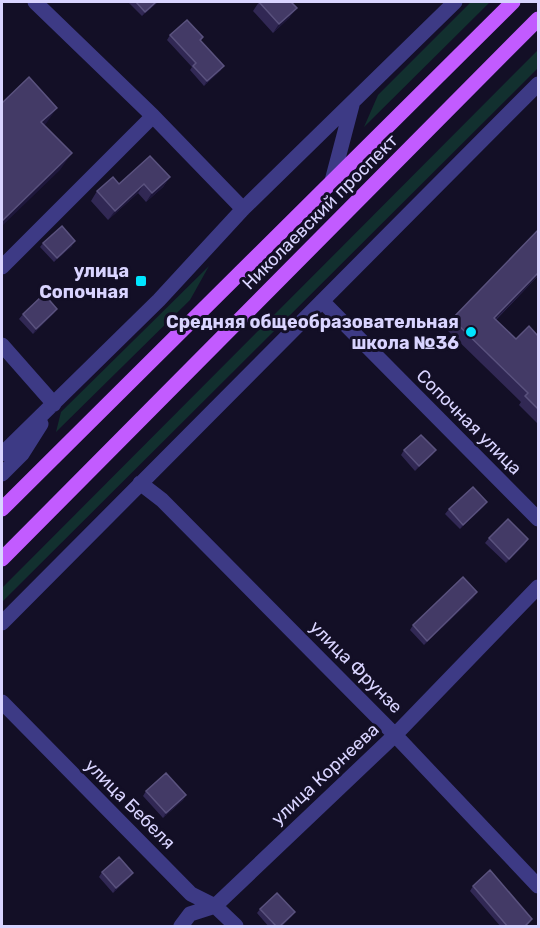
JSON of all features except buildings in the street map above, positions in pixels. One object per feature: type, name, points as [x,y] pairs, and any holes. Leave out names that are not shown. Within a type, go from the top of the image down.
[{"type":"main road","name":"Николаевский проспект","points":[[2,508],[331,185],[513,2]]},
{"type":"main road","name":"Николаевский проспект","points":[[2,560],[538,20]]},
{"type":"street","points":[[35,2],[153,116],[243,209]]},
{"type":"street","points":[[2,454],[159,300],[243,209],[455,2]]},
{"type":"street","points":[[2,623],[538,84]]},
{"type":"street","points":[[331,185],[352,105]]},
{"type":"street","points":[[2,267],[153,116]]},
{"type":"street","name":"Сопочная улица","points":[[322,301],[538,519]]},
{"type":"street","points":[[2,345],[54,404]]},
{"type":"street","points":[[2,474],[22,454],[54,404]]},
{"type":"street","name":"улица Фрунзе","points":[[140,483],[162,500],[395,735],[538,886]]},
{"type":"street","name":"улица Корнеева","points":[[181,927],[190,914],[215,906],[395,735],[538,588]]},
{"type":"street","name":"улица Бебеля","points":[[2,702],[192,894],[215,906],[236,927]]},
{"type":"green space","points":[[471,2],[490,2],[364,127],[378,95]]},
{"type":"green space","points":[[538,50],[538,68],[2,602],[2,588]]},
{"type":"green space","points":[[209,266],[190,300],[56,432],[61,412]]},
{"type":"place","name":"улица Сопочная","points":[[141,281]]},
{"type":"place","name":"Средняя общеобразовательная школа №36","points":[[471,332]]}]
